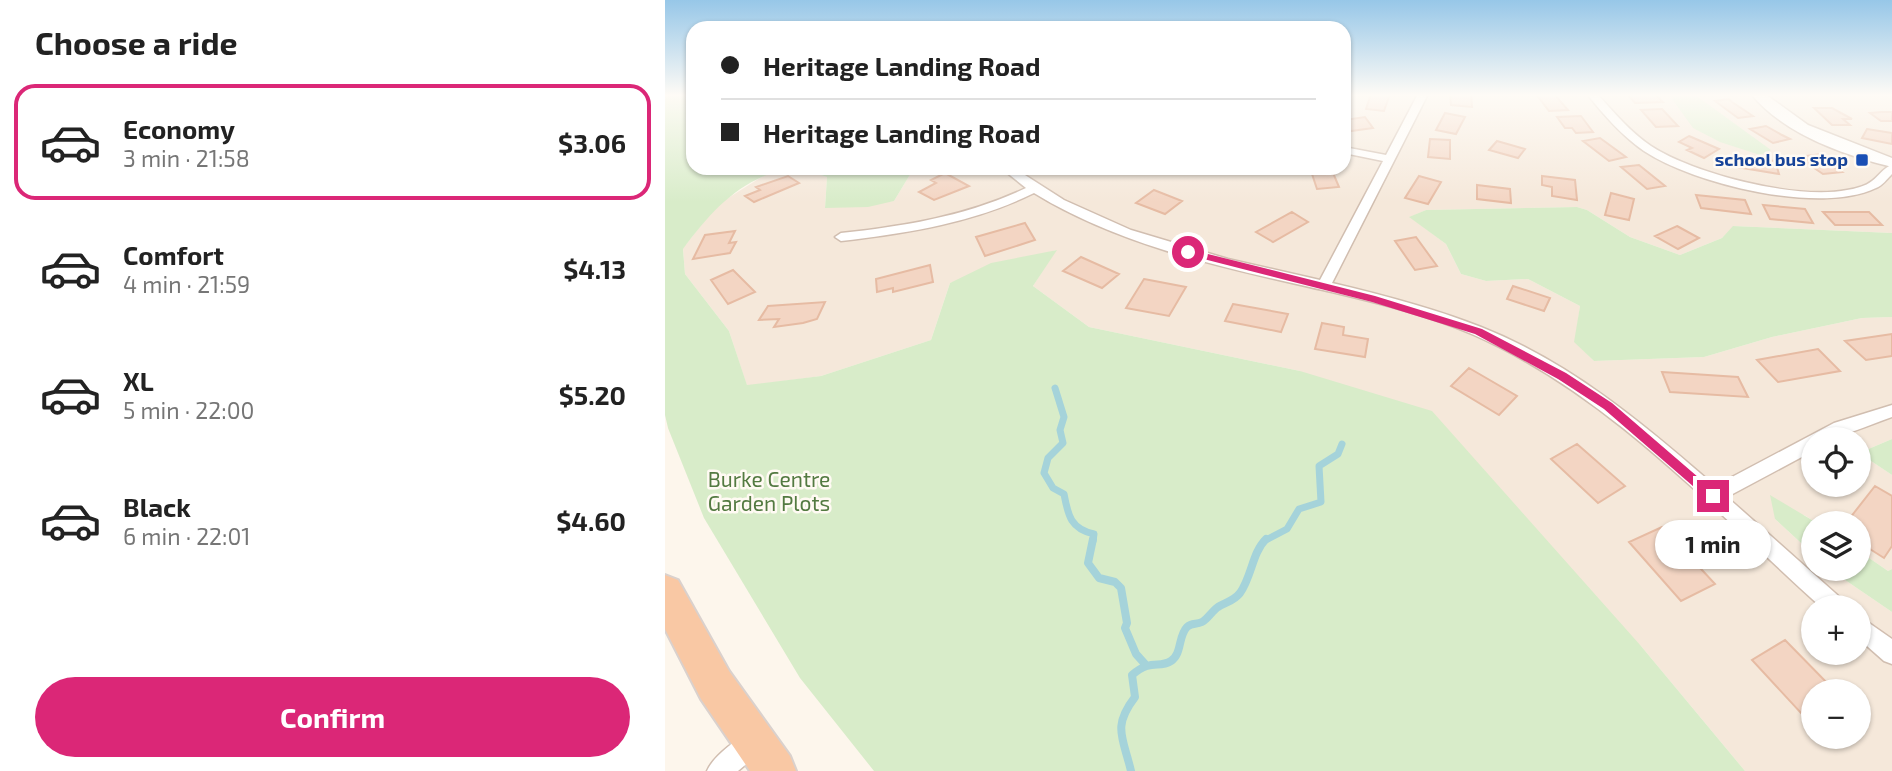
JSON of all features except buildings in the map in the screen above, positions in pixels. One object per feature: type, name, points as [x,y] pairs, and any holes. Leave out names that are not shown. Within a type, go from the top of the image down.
[{"type":"highway","points":[[665,592],[715,685],[765,757]]},
{"type":"street","points":[[1324,286],[1405,130]]},
{"type":"street","points":[[1625,130],[1648,148],[1675,163],[1725,181],[1779,191],[1832,194],[1870,187],[1887,177],[1892,165],[1806,130]]},
{"type":"street","points":[[1351,151],[1391,159]]},
{"type":"street","points":[[1016,175],[1033,188],[1099,222],[1146,240],[1442,318],[1514,348],[1608,406],[1823,595]]},
{"type":"street","points":[[841,237],[902,231],[949,222],[996,206],[1033,188]]},
{"type":"street","points":[[1846,427],[1892,411]]},
{"type":"street","points":[[1713,496],[1801,449]]},
{"type":"street","points":[[1871,636],[1892,653]]},
{"type":"street","points":[[719,771],[765,757]]},
{"type":"shaded area","points":[[1351,130],[1892,130],[1892,233],[1734,226],[1722,238],[1680,255],[1630,237],[1587,210],[1577,207],[1426,210],[1410,217],[1446,244],[1461,274],[1486,281],[1528,279],[1580,306],[1575,342],[1594,361],[1704,357],[1772,337],[1862,318],[1892,317],[1892,439],[1871,448],[1871,427],[1801,427],[1801,497],[1871,497],[1871,461],[1892,475],[1892,569],[1888,571],[1871,559],[1871,511],[1801,511],[1801,515],[1775,519],[1801,543],[1801,581],[1847,581],[1867,595],[1801,595],[1801,665],[1871,665],[1871,598],[1892,612],[1892,771],[1745,771],[1641,646],[1300,371],[1089,327],[1033,286],[1056,250],[950,283],[931,340],[821,376],[747,386],[729,331],[685,274],[683,248],[717,205],[765,175],[827,177],[825,207],[894,201],[910,175],[1351,175]]},
{"type":"green space","name":"Burke Centre Garden Plots","points":[[665,130],[686,130],[686,175],[767,175],[742,188],[716,209],[683,249],[685,274],[729,331],[747,385],[821,376],[931,340],[950,283],[991,263],[1057,250],[1033,286],[1089,327],[1300,371],[1432,411],[1641,646],[1745,771],[874,771],[800,678],[704,518],[665,415]]},
{"type":"green space","points":[[1697,130],[1743,130],[1771,150],[1760,155],[1720,142]]},
{"type":"green space","points":[[821,175],[910,175],[894,201],[868,207],[825,208],[827,177]]},
{"type":"green space","points":[[1577,207],[1587,210],[1630,237],[1680,255],[1722,238],[1733,226],[1892,233],[1892,317],[1862,318],[1772,337],[1704,357],[1594,361],[1574,342],[1580,306],[1528,279],[1486,281],[1461,274],[1446,244],[1409,217],[1426,210]]},
{"type":"green space","points":[[1892,439],[1892,475],[1871,461],[1871,448]]},
{"type":"green space","points":[[1770,495],[1801,513],[1801,543],[1775,519]]},
{"type":"green space","points":[[1871,559],[1888,571],[1892,569],[1892,612],[1871,595],[1847,581],[1871,581]]},
{"type":"waterway","points":[[1055,388],[1064,417],[1060,430],[1063,443],[1048,458],[1044,473],[1053,488],[1064,494],[1067,509],[1075,525],[1094,534],[1093,541]]},
{"type":"waterway","points":[[1265,541],[1287,529],[1299,509],[1321,502],[1319,466],[1338,454],[1342,444]]},
{"type":"waterway","points":[[1093,539],[1088,563],[1099,578],[1115,582],[1121,588],[1127,623],[1125,628],[1136,654],[1145,664]]},
{"type":"waterway","points":[[1131,771],[1121,732],[1124,716],[1135,697],[1132,675],[1150,665],[1171,661],[1177,654],[1187,627],[1202,622],[1218,607],[1238,596],[1265,541]]},
{"type":"place","name":"school bus stop","points":[[1862,160]]},
{"type":"route","points":[[1188,252],[1442,318],[1514,348],[1608,406],[1713,496]]}]
